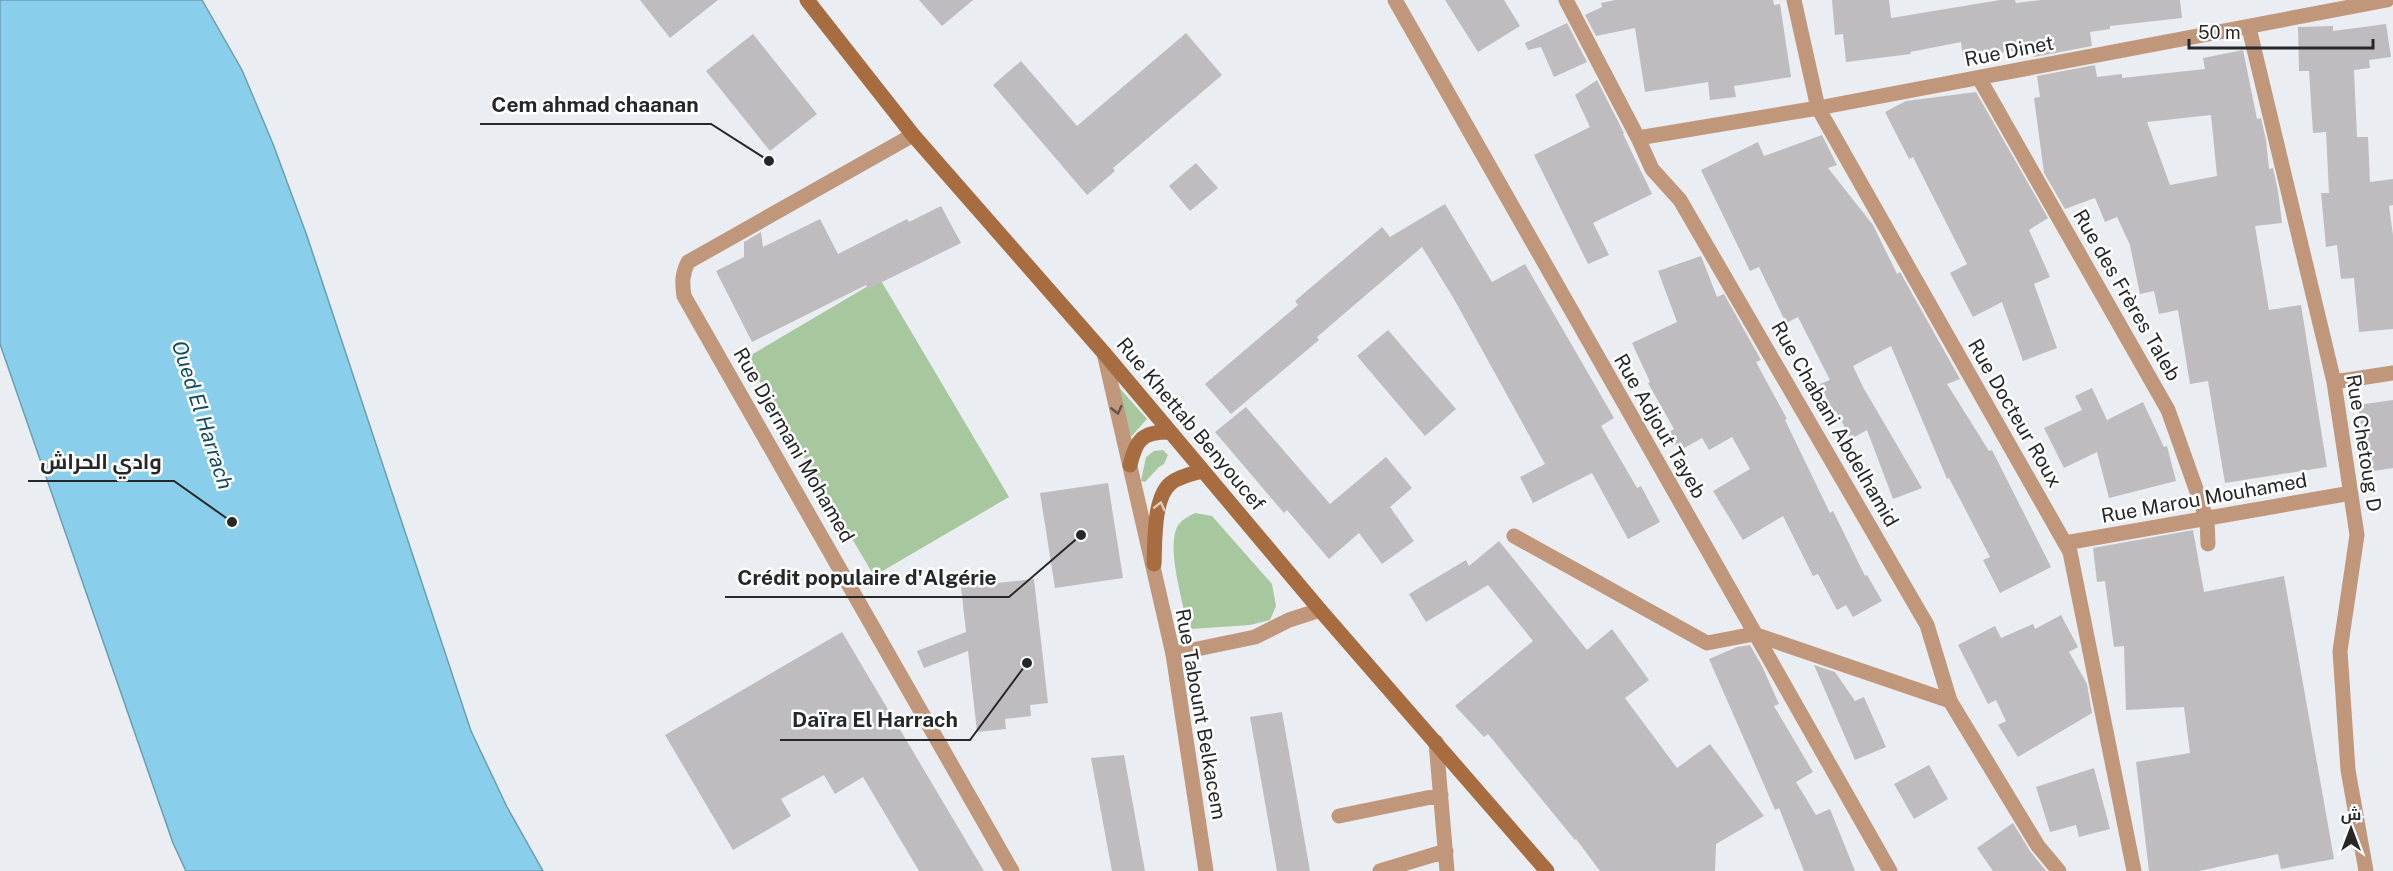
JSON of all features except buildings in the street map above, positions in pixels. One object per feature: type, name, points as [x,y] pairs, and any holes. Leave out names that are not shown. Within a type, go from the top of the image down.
[{"type":"main road","name":"Rue Khettab Benyoucef","points":[[807,0],[913,135],[1104,353],[1168,432],[1320,610],[1548,871]]},
{"type":"main road","points":[[1130,465],[1136,444],[1142,438],[1149,433],[1168,432]]},
{"type":"main road","points":[[1154,564],[1157,514],[1166,488],[1181,477],[1202,471]]},
{"type":"street","name":"Rue Adjout Tayeb","points":[[1395,0],[1890,871]]},
{"type":"street","name":"Rue Chabani Abdelhamid","points":[[1566,0],[1652,169],[1680,200],[1928,625],[1950,701],[2038,846],[2059,871]]},
{"type":"street","name":"Rue Docteur Roux","points":[[1794,0],[1818,108],[2070,552],[2134,871]]},
{"type":"street","name":"Rue Dinet","points":[[1638,138],[1818,108],[2387,0]]},
{"type":"street","name":"Rue Chetoug D","points":[[2249,28],[2334,382],[2357,535],[2340,651],[2348,770],[2366,871]]},
{"type":"street","name":"Rue des Frères Taleb","points":[[1979,78],[2168,410],[2207,520],[2208,544]]},
{"type":"street","name":"Rue Djermani Mohamed","points":[[913,135],[688,262],[683,271],[682,285],[684,296],[1012,871]]},
{"type":"street","name":"Rue Tabount Belkacem","points":[[1104,353],[1173,654],[1206,871]]},
{"type":"street","points":[[2334,382],[2393,373]]},
{"type":"street","name":"Rue Marou Mouhamed","points":[[2065,543],[2207,520],[2350,493]]},
{"type":"street","points":[[1514,536],[1707,643],[1754,634],[1950,701]]},
{"type":"street","points":[[1173,654],[1255,637],[1289,620],[1320,610]]},
{"type":"street","points":[[1436,742],[1447,871]]},
{"type":"street","points":[[1339,816],[1441,795]]},
{"type":"street","points":[[1380,871],[1446,851]]},
{"type":"green space","points":[[880,279],[1009,497],[874,576],[746,358]]},
{"type":"green space","points":[[1116,384],[1147,419],[1131,437]]},
{"type":"green space","points":[[1163,450],[1168,455],[1164,464],[1145,482],[1141,481],[1146,457],[1154,451]]},
{"type":"green space","points":[[1195,513],[1212,516],[1272,584],[1276,606],[1270,620],[1250,625],[1191,629],[1186,621],[1176,573],[1174,537],[1177,527],[1183,520]]},
{"type":"water","name":"Oued El Harrach","points":[[0,0],[202,0],[242,70],[273,144],[307,236],[471,731],[507,807],[543,871],[186,871],[173,843],[0,344]]},
{"type":"place","name":"Cem ahmad chaanan","points":[[769,161]]},
{"type":"place","name":"وادي الحراش","points":[[232,522]]},
{"type":"place","name":"Crédit populaire d'Algérie","points":[[1081,535]]},
{"type":"place","name":"Daïra El Harrach","points":[[1027,663]]}]
